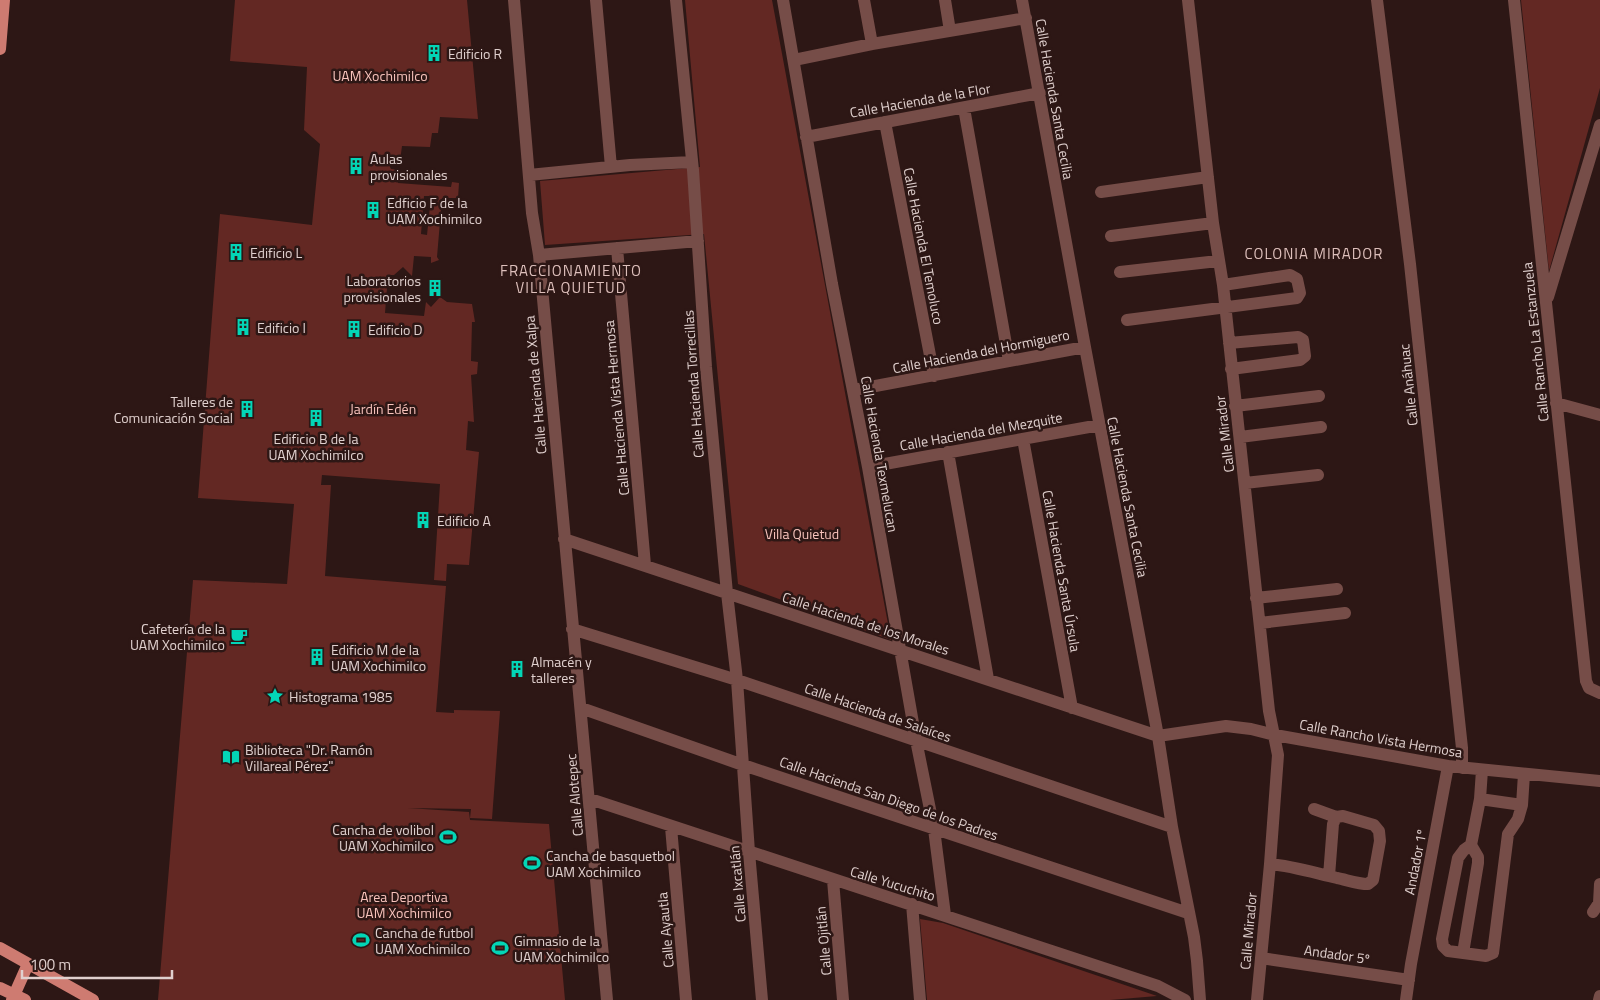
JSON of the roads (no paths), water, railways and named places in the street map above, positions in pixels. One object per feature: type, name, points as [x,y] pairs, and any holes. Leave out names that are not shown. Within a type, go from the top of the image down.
[{"type":"main road","points":[[0,48],[4,0]]},
{"type":"main road","points":[[0,948],[93,1000]]},
{"type":"main road","points":[[0,988],[17,998],[28,964]]},
{"type":"street","name":"Calle Hacienda de Xalpa","points":[[514,0],[532,213],[539,255],[572,629],[581,708]]},
{"type":"street","points":[[596,0],[611,167]]},
{"type":"street","name":"Calle Hacienda Torrecillas","points":[[676,0],[692,162],[706,366],[737,680],[743,765]]},
{"type":"street","name":"Calle Hacienda Texmelucan","points":[[783,0],[832,284],[854,390],[916,740],[934,829],[945,915]]},
{"type":"street","points":[[864,0],[872,44]]},
{"type":"street","points":[[945,0],[950,31]]},
{"type":"street","name":"Calle Hacienda Santa Cecilia","points":[[1022,0],[1158,736],[1172,827],[1198,961],[1200,1000]]},
{"type":"street","name":"Calle Mirador","points":[[1188,0],[1218,260],[1223,285],[1269,711],[1278,755],[1257,1000]]},
{"type":"street","name":"Calle Anáhuac","points":[[1377,0],[1410,264],[1445,581],[1462,748],[1462,768]]},
{"type":"street","name":"Calle Rancho La Estanzuela","points":[[1514,0],[1586,681],[1589,688],[1600,693]]},
{"type":"street","points":[[794,60],[872,44],[1026,18]]},
{"type":"street","name":"Calle Hacienda de la Flor","points":[[806,137],[1040,93]]},
{"type":"street","points":[[964,108],[1009,361]]},
{"type":"street","name":"Calle Hacienda El Temoluco","points":[[885,122],[934,376]]},
{"type":"street","points":[[1547,302],[1597,147],[1600,125]]},
{"type":"street","points":[[529,176],[611,167],[692,162]]},
{"type":"street","points":[[1102,192],[1208,177]]},
{"type":"street","points":[[1111,236],[1214,223]]},
{"type":"street","points":[[539,255],[698,241]]},
{"type":"street","name":"Calle Hacienda Vista Hermosa","points":[[617,248],[645,565]]},
{"type":"street","points":[[1120,272],[1218,260]]},
{"type":"street","points":[[1127,320],[1225,309],[1296,298],[1300,293],[1297,279],[1290,275],[1223,285]]},
{"type":"street","points":[[1229,343],[1298,337],[1303,340],[1305,356],[1300,360],[1232,370]]},
{"type":"street","name":"Calle Hacienda del Hormiguero","points":[[854,390],[1085,347]]},
{"type":"street","points":[[1235,406],[1318,396]]},
{"type":"street","points":[[1556,403],[1599,412]]},
{"type":"street","name":"Calle Hacienda del Mezquite","points":[[868,467],[1100,425]]},
{"type":"street","points":[[1240,437],[1321,427]]},
{"type":"street","name":"Calle Hacienda Santa Úrsula","points":[[1023,439],[1072,708]]},
{"type":"street","points":[[948,452],[988,679]]},
{"type":"street","points":[[1245,483],[1318,475]]},
{"type":"street","name":"Calle Hacienda de los Morales","points":[[564,539],[1158,736]]},
{"type":"street","points":[[1256,598],[1337,589]]},
{"type":"street","points":[[1260,624],[1345,613]]},
{"type":"street","name":"Calle Hacienda de Salaíces","points":[[572,629],[737,680],[1172,827]]},
{"type":"street","name":"Calle Hacienda San Diego de los Padres","points":[[581,708],[743,765],[1188,913]]},
{"type":"street","name":"Calle Alotepec","points":[[581,708],[607,1000]]},
{"type":"street","name":"Calle Rancho Vista Hermosa","points":[[1158,736],[1226,726],[1448,766],[1600,781]]},
{"type":"street","name":"Calle Ixcatlán","points":[[743,765],[762,1000]]},
{"type":"street","name":"Andador 1º","points":[[1406,1000],[1448,766]]},
{"type":"street","points":[[1463,953],[1478,863],[1478,857],[1471,846],[1480,799],[1482,770]]},
{"type":"street","points":[[1471,846],[1464,850],[1458,858],[1442,939],[1443,946],[1448,951],[1486,956],[1493,953],[1508,834],[1518,819],[1522,805],[1524,774]]},
{"type":"street","name":"Calle Yucuchito","points":[[590,799],[1158,986],[1182,1000]]},
{"type":"street","points":[[1480,799],[1522,805]]},
{"type":"street","points":[[1270,864],[1284,865],[1368,884],[1373,880],[1380,831],[1374,825],[1343,816],[1336,817],[1314,809]]},
{"type":"street","points":[[1329,876],[1332,824],[1336,817]]},
{"type":"street","name":"Calle Ayautla","points":[[671,827],[686,1000]]},
{"type":"street","name":"Calle Ojitlán","points":[[833,880],[843,1000]]},
{"type":"street","points":[[1597,906],[1600,884]]},
{"type":"street","points":[[912,904],[920,1000]]},
{"type":"street","name":"Andador 5º","points":[[1261,958],[1409,980]]},
{"type":"street","points":[[1599,1000],[1600,996]]},
{"type":"place","name":"Edificio R","points":[[434,53]]},
{"type":"place","name":"Aulas provisionales","points":[[356,166]]},
{"type":"place","name":"Edficio F de la UAM Xochimilco","points":[[373,210]]},
{"type":"place","name":"Edificio L","points":[[236,252]]},
{"type":"place","name":"Laboratorios provisionales","points":[[435,288]]},
{"type":"place","name":"Edificio I","points":[[243,327]]},
{"type":"place","name":"Edificio D","points":[[354,329]]},
{"type":"place","name":"Talleres de Comunicación Social","points":[[247,409]]},
{"type":"place","name":"Edificio B de la UAM Xochimilco","points":[[316,418]]},
{"type":"place","name":"Edificio A","points":[[423,520]]},
{"type":"place","name":"Cafetería de la UAM Xochimilco","points":[[239,636]]},
{"type":"place","name":"Edificio M de la UAM Xochimilco","points":[[317,657]]},
{"type":"place","name":"Almacén y talleres","points":[[517,669]]},
{"type":"place","name":"Histograma 1985","points":[[275,696]]},
{"type":"place","name":"Biblioteca \"Dr. Ramón Villareal Pérez\"","points":[[231,757]]},
{"type":"place","name":"Cancha de volibol UAM Xochimilco","points":[[448,837]]},
{"type":"place","name":"Cancha de basquetbol UAM Xochimilco","points":[[532,863]]},
{"type":"place","name":"Cancha de futbol UAM Xochimilco","points":[[361,940]]},
{"type":"place","name":"Gimnasio de la UAM Xochimilco","points":[[500,948]]},
{"type":"district","name":"COLONIA MIRADOR","points":[[1314,253]]},
{"type":"district","name":"FRACCIONAMIENTO VILLA QUIETUD","points":[[571,278]]},
{"type":"park label","name":"UAM Xochimilco","points":[[380,75]]},
{"type":"park label","name":"Jardín Edén","points":[[383,408]]},
{"type":"park label","name":"Villa Quietud","points":[[802,533]]},
{"type":"park label","name":"Area Deportiva UAM Xochimilco","points":[[404,904]]}]
